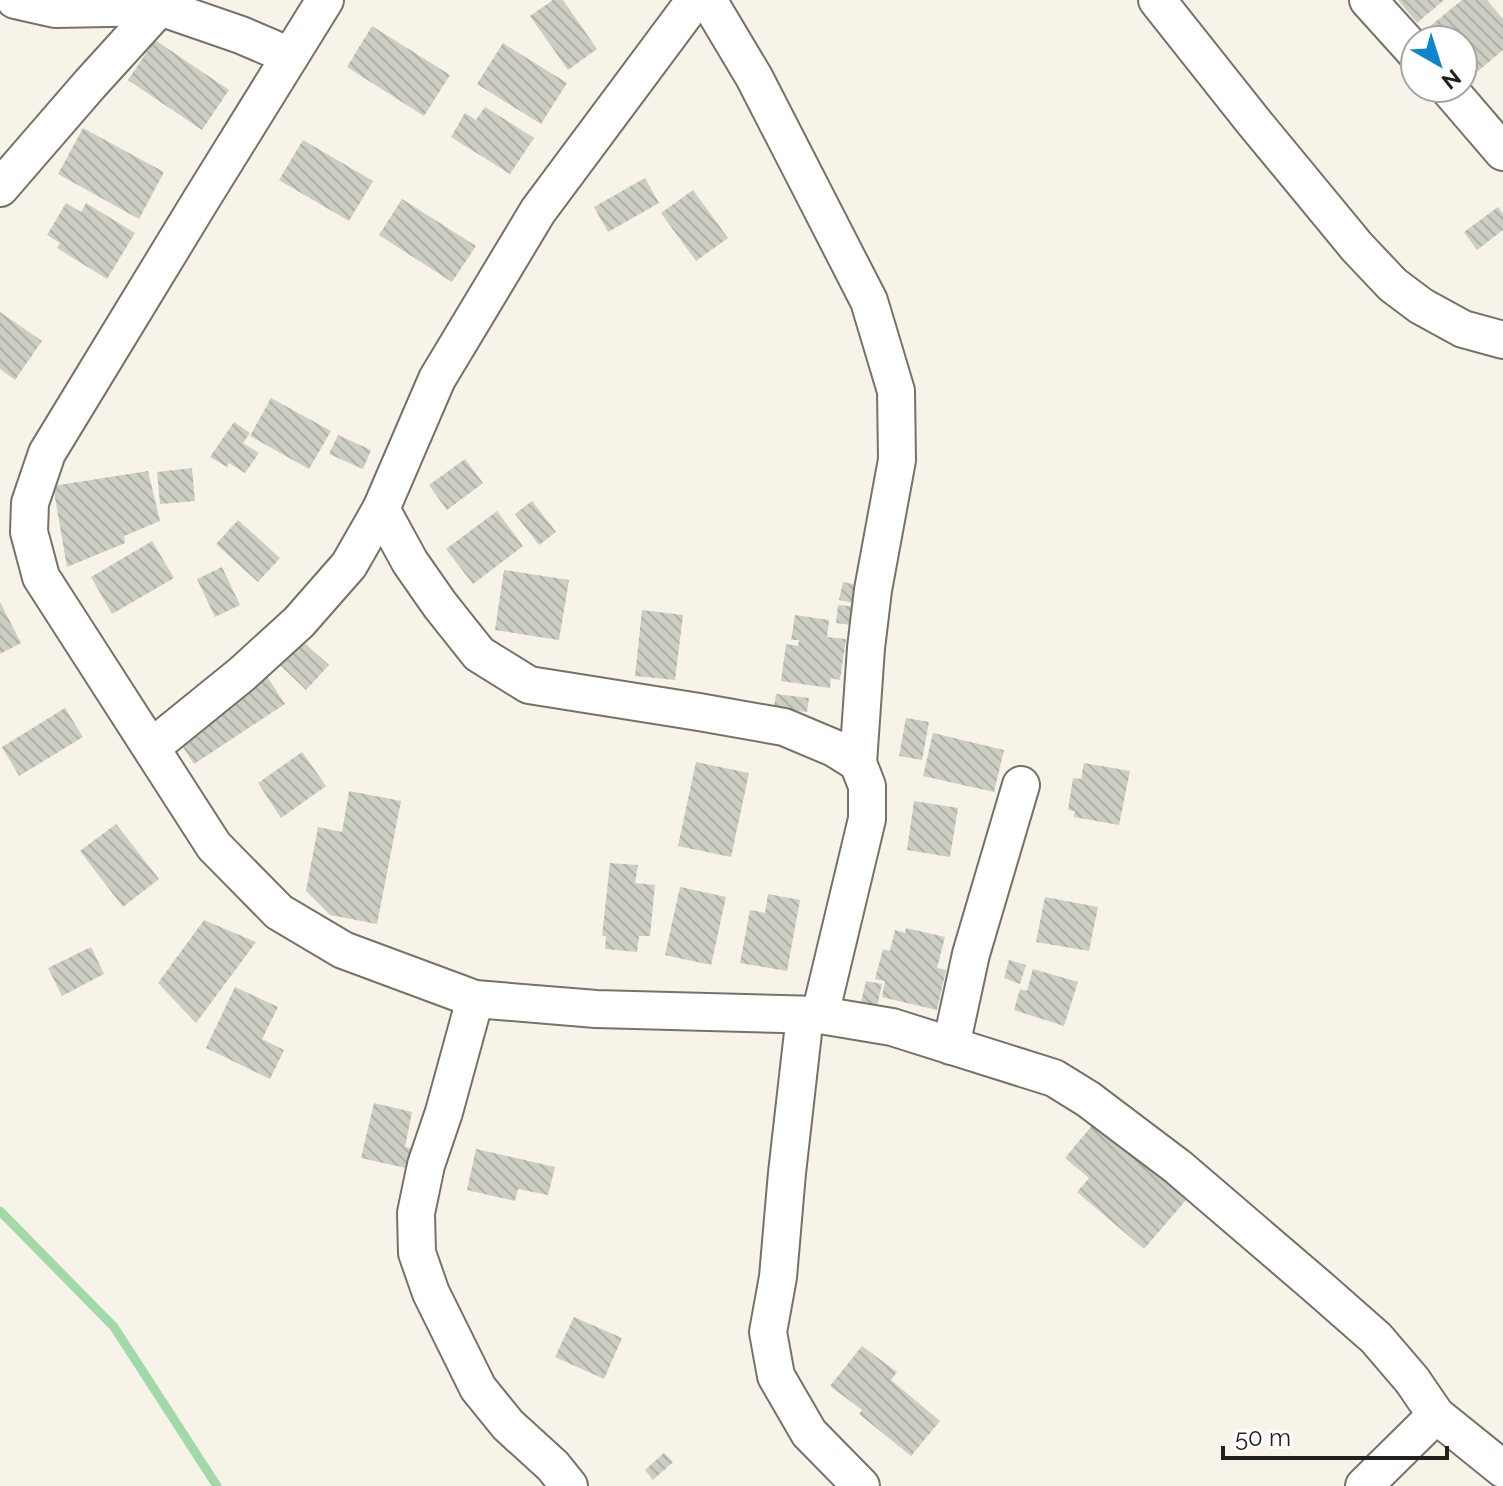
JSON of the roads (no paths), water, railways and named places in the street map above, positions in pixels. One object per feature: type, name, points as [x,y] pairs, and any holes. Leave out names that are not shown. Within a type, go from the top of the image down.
[{"type":"street","points":[[15,0],[55,9],[160,7],[290,56]]},
{"type":"street","points":[[325,0],[47,453],[30,503],[29,532],[41,577],[214,846],[279,912],[343,950],[475,999],[596,1009],[813,1015],[892,1027],[1054,1078],[1088,1099],[1178,1167],[1376,1338],[1412,1380],[1436,1415],[1503,1469]]},
{"type":"street","points":[[152,747],[242,674],[299,622],[349,565],[381,509],[437,379],[538,211],[695,0]]},
{"type":"street","points":[[708,0],[754,77],[869,301],[896,391],[897,460],[873,590],[858,763],[867,786],[867,819],[813,1015],[787,1173],[778,1277],[768,1332],[776,1376],[809,1433],[861,1486]]},
{"type":"street","points":[[1157,0],[1320,203],[1393,285],[1421,306],[1463,329],[1503,340]]},
{"type":"street","points":[[1368,0],[1399,34]]},
{"type":"street","points":[[0,188],[160,7]]},
{"type":"street","points":[[1462,104],[1503,152]]},
{"type":"street","points":[[381,509],[410,562],[479,654],[529,685],[784,727],[834,748],[858,763]]},
{"type":"street","points":[[951,1046],[971,954],[1021,785]]},
{"type":"street","points":[[475,999],[426,1165],[416,1213],[417,1253],[431,1293],[478,1388],[508,1425],[553,1466],[569,1486]]},
{"type":"street","points":[[1364,1486],[1436,1415]]},
{"type":"waterway","points":[[0,1211],[114,1327],[217,1486]]}]
